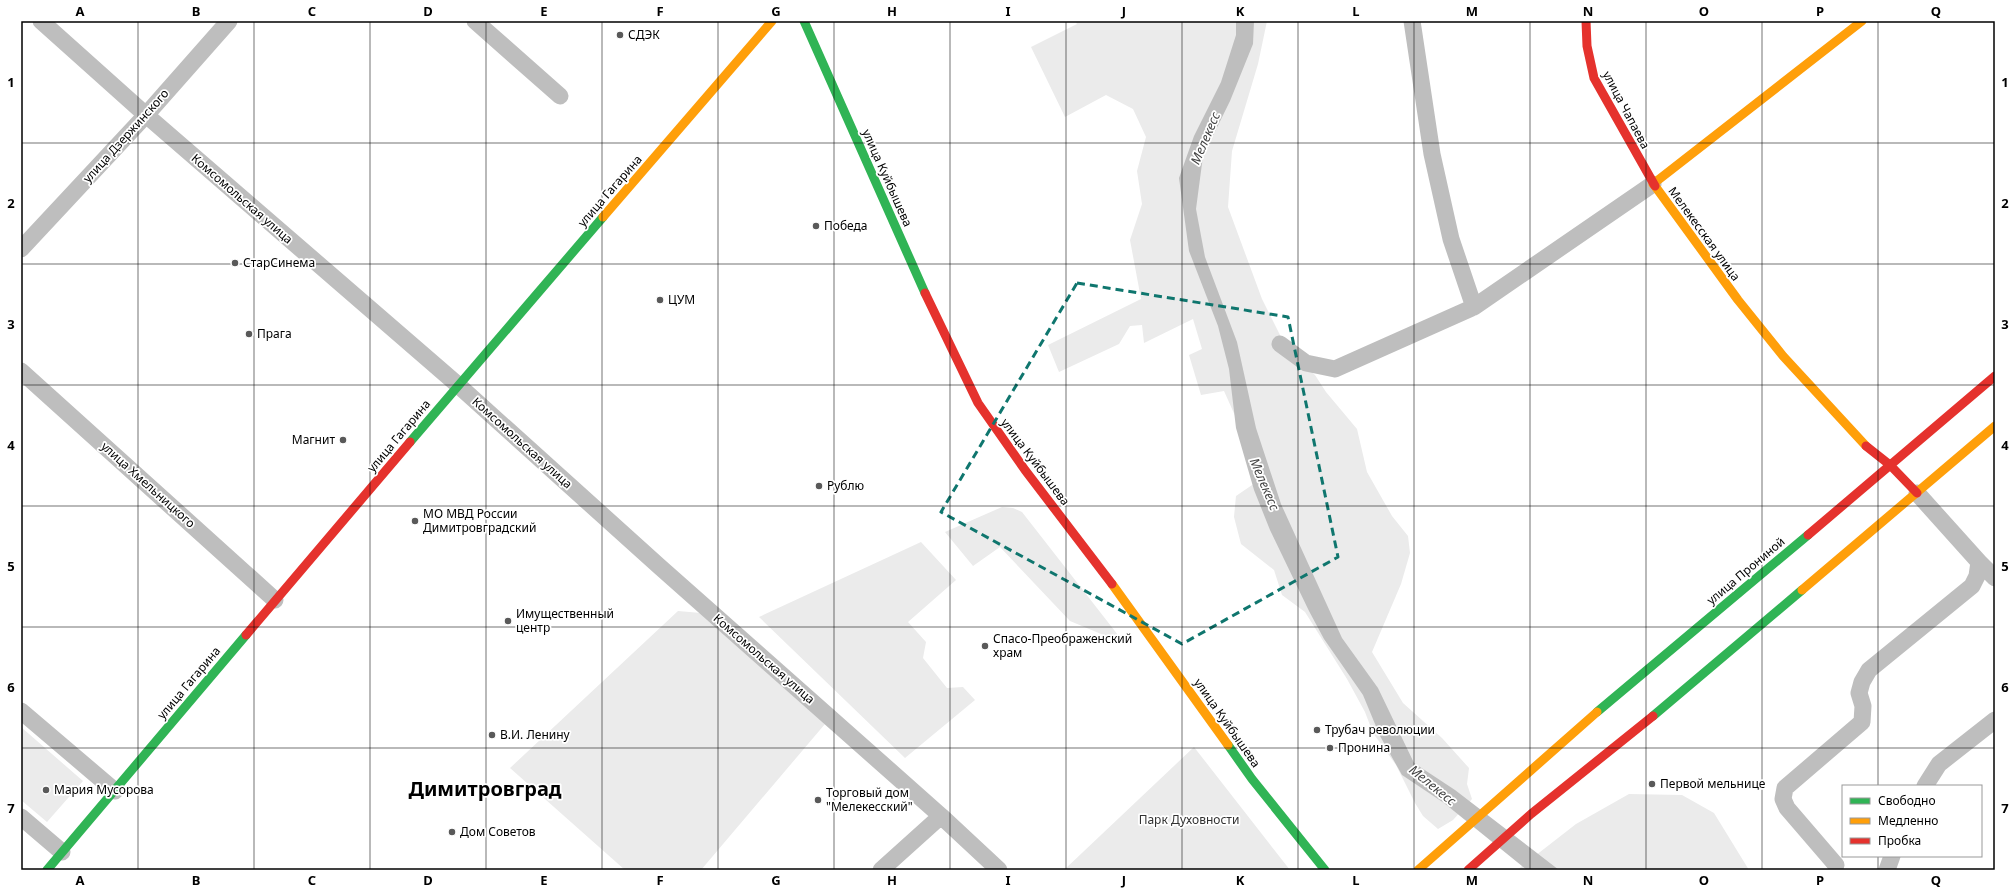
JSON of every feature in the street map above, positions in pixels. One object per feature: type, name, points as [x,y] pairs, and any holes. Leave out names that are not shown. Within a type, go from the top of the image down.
[{"type":"main road","name":"улица Гагарина","points":[[47,870],[458,385],[772,21]]},
{"type":"main road","name":"улица Куйбышева","points":[[804,21],[934,313],[981,408],[1122,597],[1252,779],[1325,870]]},
{"type":"main road","name":"улица Чапаева","points":[[1586,21],[1587,46],[1594,78],[1653,184]]},
{"type":"main road","name":"Мелекесская улица","points":[[1862,21],[1653,184],[1738,300],[1782,356],[1866,446],[1890,465],[1917,493]]},
{"type":"main road","name":"улица Прониной","points":[[1418,870],[1614,697],[1995,376]]},
{"type":"main road","points":[[1470,867],[1531,814],[1673,700],[1995,426]]},
{"type":"street","name":"Комсомольская улица","points":[[41,21],[146,116],[458,385],[660,567],[941,816],[999,870]]},
{"type":"street","name":"улица Дзержинского","points":[[21,249],[146,116],[229,21]]},
{"type":"street","points":[[475,21],[560,96]]},
{"type":"street","points":[[1412,21],[1432,154],[1451,238],[1474,307]]},
{"type":"street","points":[[1280,344],[1306,362],[1336,369],[1474,307],[1653,184]]},
{"type":"street","name":"улица Хмельницкого","points":[[21,371],[275,600]]},
{"type":"street","points":[[1917,493],[1995,578]]},
{"type":"street","points":[[1836,865],[1787,808],[1783,799],[1785,788],[1862,722],[1863,706],[1859,693],[1862,682],[1868,670],[1972,586],[1977,576],[1979,562]]},
{"type":"street","points":[[21,711],[115,791]]},
{"type":"street","points":[[1926,785],[1938,764],[1995,720]]},
{"type":"street","points":[[881,870],[941,816]]},
{"type":"street","points":[[21,817],[62,852]]},
{"type":"street","points":[[1887,870],[1892,857]]},
{"type":"highlighted area","points":[[1077,283],[1288,317],[1338,557],[1182,644],[941,512]]},
{"type":"green space","points":[[1075,21],[1267,21],[1258,64],[1232,151],[1228,207],[1262,299],[1287,349],[1315,375],[1326,392],[1357,429],[1367,472],[1392,516],[1408,536],[1410,553],[1401,584],[1372,652],[1403,703],[1442,738],[1469,768],[1467,784],[1472,799],[1453,820],[1438,829],[1423,816],[1415,803],[1396,765],[1373,733],[1365,712],[1347,679],[1305,612],[1282,595],[1274,570],[1241,544],[1234,517],[1236,496],[1255,483],[1245,438],[1224,391],[1201,395],[1189,355],[1202,349],[1193,319],[1144,343],[1142,325],[1130,326],[1119,344],[1059,372],[1048,345],[1141,299],[1130,240],[1142,204],[1137,171],[1146,137],[1133,109],[1106,95],[1065,117],[1031,47],[1077,24]]},
{"type":"green space","points":[[1002,507],[1013,508],[1022,512],[1125,644],[1070,621],[1000,547],[973,566],[945,532]]},
{"type":"green space","points":[[921,542],[956,580],[908,622],[926,642],[923,658],[947,688],[963,687],[975,700],[905,758],[759,617]]},
{"type":"green space","points":[[678,611],[701,613],[825,724],[701,870],[625,870],[510,768]]},
{"type":"green space","points":[[21,727],[83,781],[47,822],[21,800]]},
{"type":"green space","name":"Парк Духовности","points":[[1194,747],[1290,870],[1064,870]]},
{"type":"green space","points":[[1629,794],[1682,795],[1714,813],[1749,870],[1517,870],[1576,824]]},
{"type":"water","name":"Мелекесс","points":[[1236,21],[1254,21],[1253,44],[1230,101],[1203,156],[1196,209],[1205,257],[1237,342],[1256,428],[1281,504],[1342,638],[1378,688],[1414,763],[1455,790],[1559,870],[1527,870],[1444,803],[1402,775],[1380,736],[1363,695],[1324,639],[1309,611],[1270,530],[1254,490],[1236,428],[1229,369],[1218,326],[1189,251],[1179,178],[1194,136],[1221,82],[1236,35]]},
{"type":"traffic: fast","points":[[804,21],[925,293]]},
{"type":"traffic: fast","points":[[410,442],[603,217]]},
{"type":"traffic: fast","points":[[1597,712],[1808,535]]},
{"type":"traffic: fast","points":[[1653,716],[1802,590]]},
{"type":"traffic: fast","points":[[47,870],[246,635]]},
{"type":"traffic: fast","points":[[1228,745],[1252,779],[1325,870]]},
{"type":"traffic: slow","points":[[603,217],[772,21]]},
{"type":"traffic: slow","points":[[1653,184],[1862,21]]},
{"type":"traffic: slow","points":[[1655,186],[1738,300],[1783,356],[1866,446]]},
{"type":"traffic: slow","points":[[1802,590],[1995,426]]},
{"type":"traffic: slow","points":[[1112,584],[1228,745]]},
{"type":"traffic: slow","points":[[1418,870],[1597,712]]},
{"type":"traffic: jam","points":[[1586,21],[1587,46],[1594,78],[1655,186]]},
{"type":"traffic: jam","points":[[925,293],[978,403],[1025,470],[1112,584]]},
{"type":"traffic: jam","points":[[1808,535],[1995,376]]},
{"type":"traffic: jam","points":[[246,635],[410,442]]},
{"type":"traffic: jam","points":[[1866,446],[1890,465],[1917,493]]},
{"type":"traffic: jam","points":[[1468,870],[1531,814],[1653,716]]},
{"type":"place","name":"СДЭК","points":[[620,35]]},
{"type":"place","name":"Победа","points":[[816,226]]},
{"type":"place","name":"СтарСинема","points":[[235,263]]},
{"type":"place","name":"ЦУМ","points":[[660,300]]},
{"type":"place","name":"Прага","points":[[249,334]]},
{"type":"place","name":"Магнит","points":[[343,440]]},
{"type":"place","name":"Рублю","points":[[819,486]]},
{"type":"place","name":"МО МВД России Димитровградский","points":[[415,521]]},
{"type":"place","name":"Имущественный центр","points":[[508,621]]},
{"type":"place","name":"Спасо-Преображенский храм","points":[[985,646]]},
{"type":"place","name":"Трубач революции","points":[[1317,730]]},
{"type":"place","name":"В.И. Ленину","points":[[492,735]]},
{"type":"place","name":"Пронина","points":[[1330,748]]},
{"type":"place","name":"Первой мельнице","points":[[1652,784]]},
{"type":"place","name":"Мария Мусорова","points":[[46,790]]},
{"type":"place","name":"Торговый дом \"Мелекесский\"","points":[[818,800]]},
{"type":"place","name":"Дом Советов","points":[[452,832]]},
{"type":"district","name":"Димитровград","points":[[485,789]]}]
